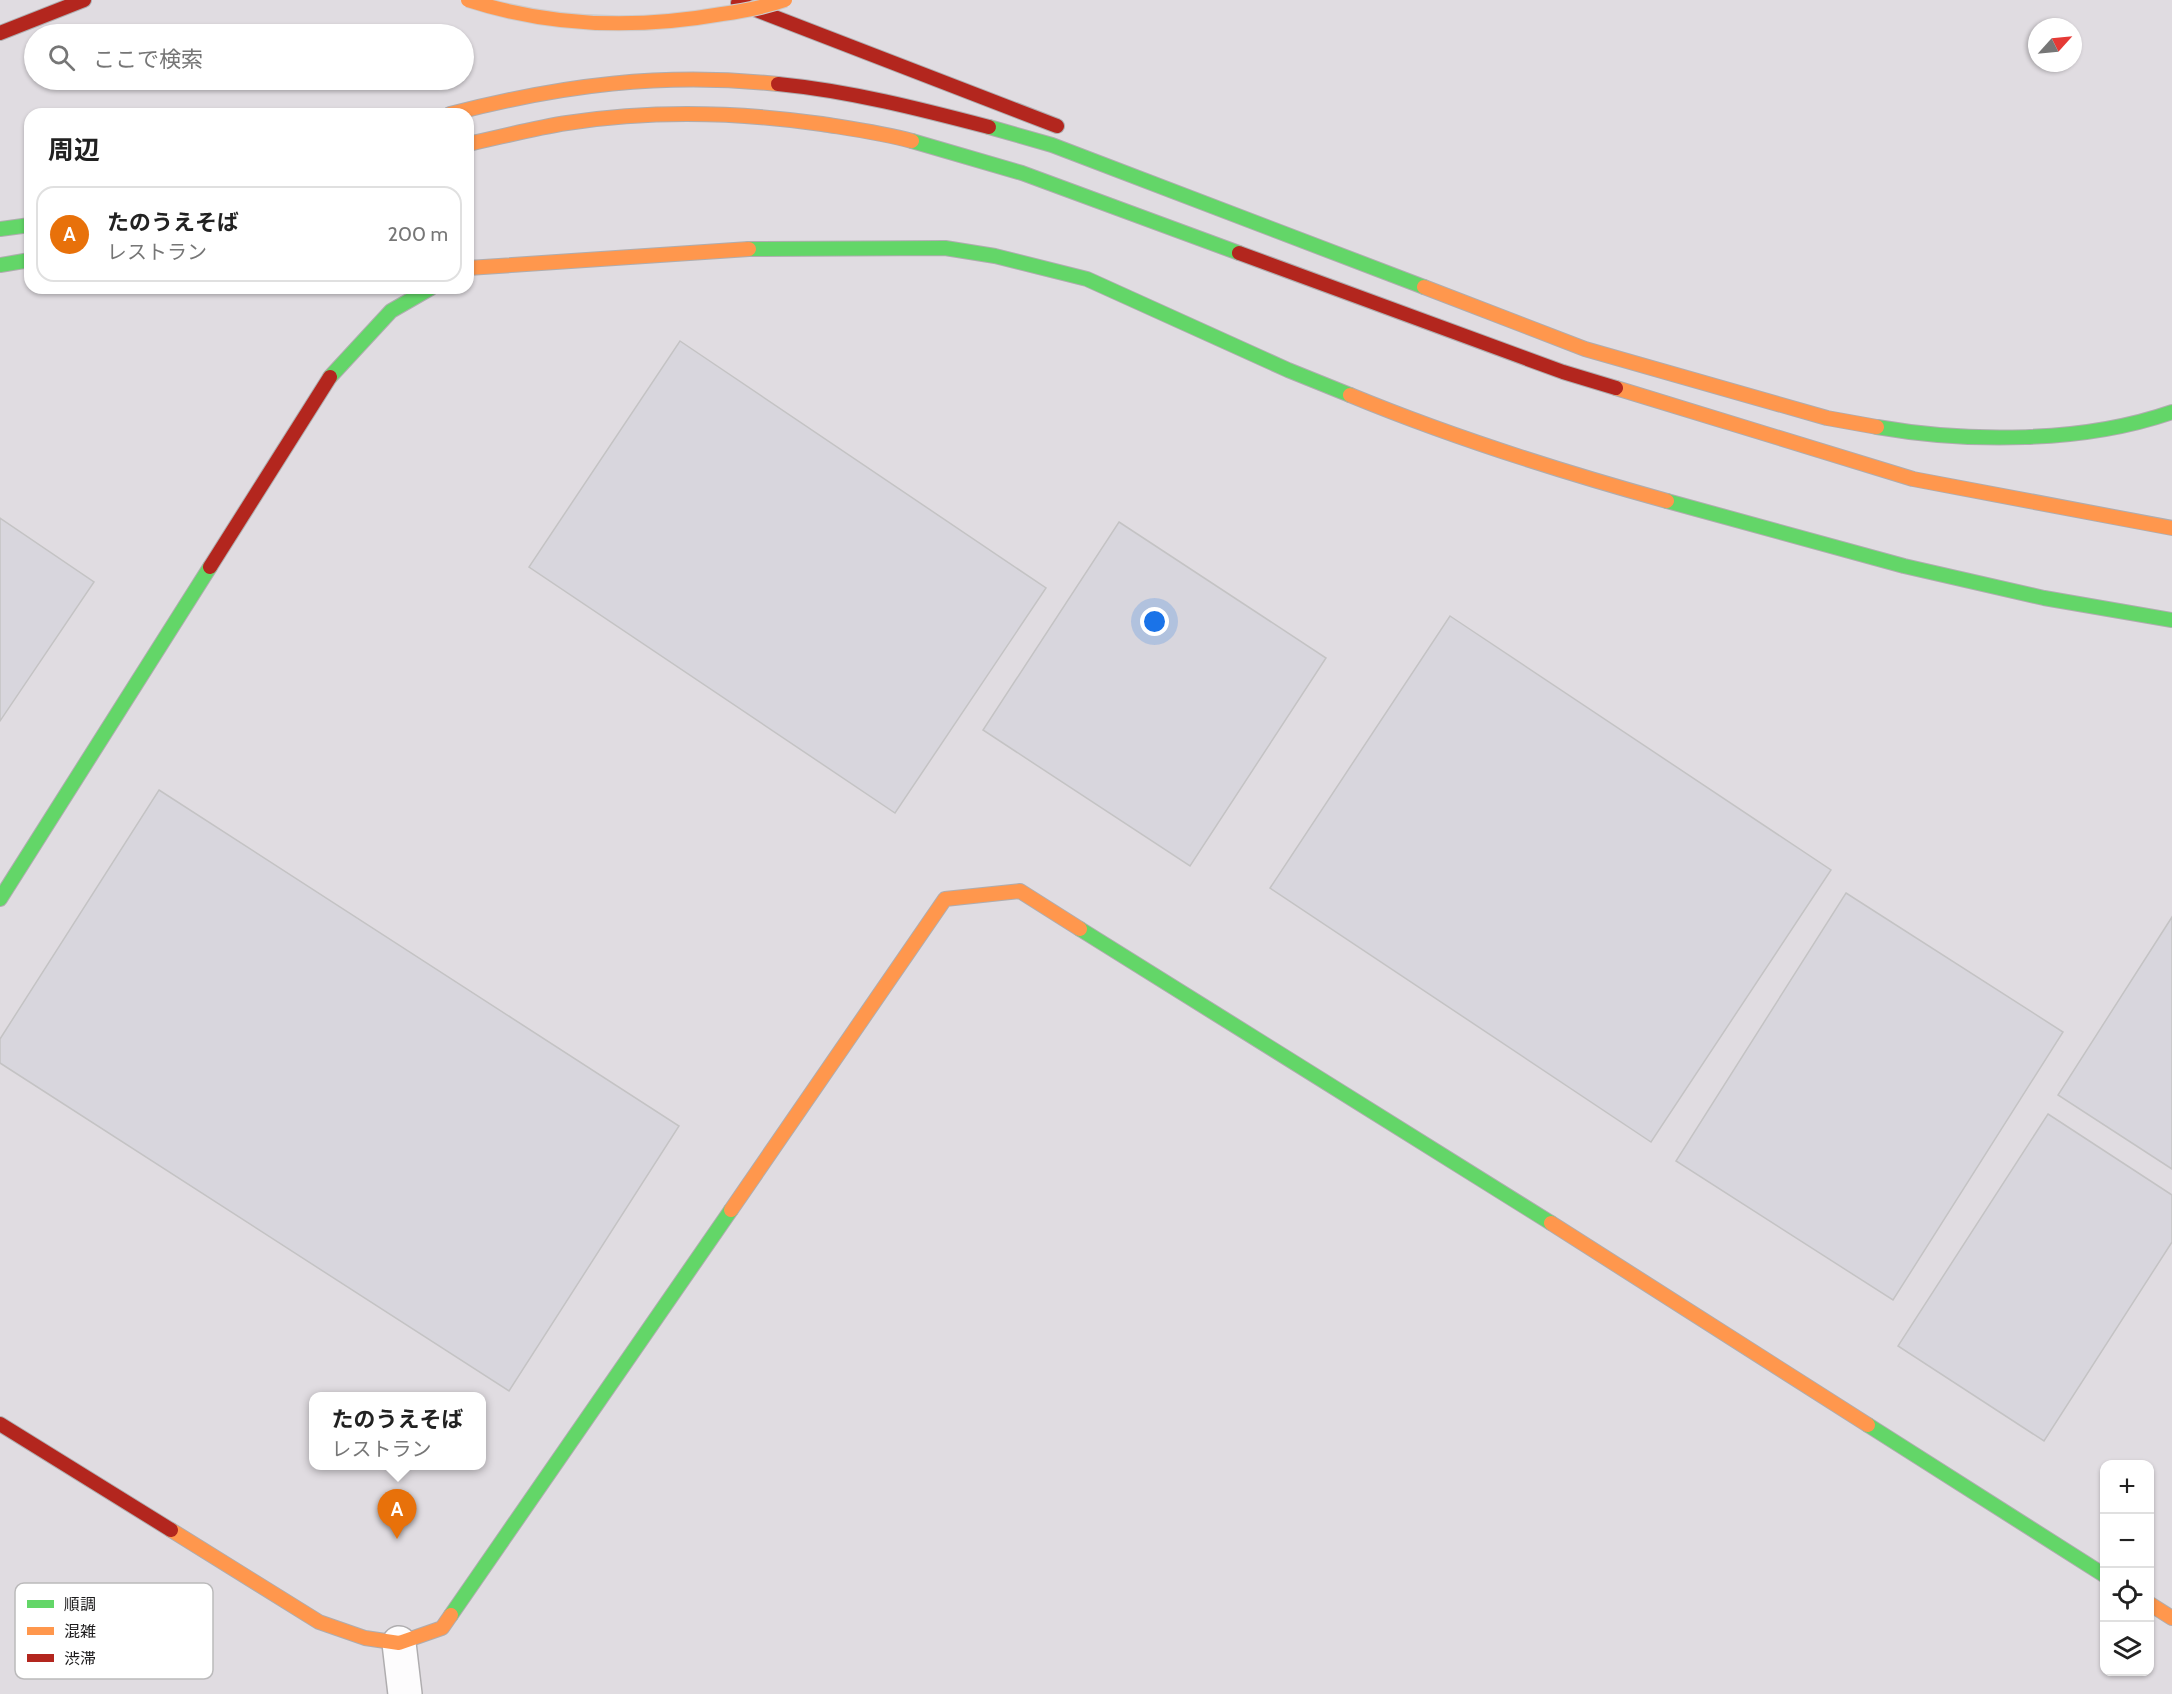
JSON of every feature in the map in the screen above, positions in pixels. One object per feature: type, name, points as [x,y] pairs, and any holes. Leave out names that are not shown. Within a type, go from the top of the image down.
[{"type":"main road","points":[[0,33],[84,0]]},
{"type":"main road","points":[[468,0],[516,14],[579,23],[645,23],[707,18],[772,5],[785,0]]},
{"type":"main road","points":[[730,0],[1065,130]]},
{"type":"main road","points":[[474,109],[564,89],[637,80],[702,78],[761,81],[825,90],[890,102],[965,120],[1052,145],[1585,349],[1827,418],[1913,433],[1998,438],[2080,431],[2143,422],[2172,412]]},
{"type":"main road","points":[[474,143],[567,123],[637,116],[705,114],[766,116],[883,133],[1022,173],[1563,372],[1755,431],[1913,479],[2172,528]]},
{"type":"main road","points":[[1218,193],[1365,264]]},
{"type":"main road","points":[[0,229],[24,226]]},
{"type":"main road","points":[[474,268],[751,249],[945,248],[995,256],[1088,279],[1288,370],[1403,417],[1570,474],[1904,566],[2044,598],[2172,620]]},
{"type":"main road","points":[[0,265],[24,261]]},
{"type":"main road","points":[[0,898],[331,376],[392,311],[421,294]]},
{"type":"main road","points":[[0,1424],[319,1622],[365,1638],[399,1643],[442,1628],[945,899],[1020,891],[1625,1269],[2100,1572]]},
{"type":"main road","points":[[2154,1607],[2172,1618]]},
{"type":"street","points":[[399,1643],[405,1694]]},
{"type":"shaded area","points":[[0,0],[2172,0],[2172,1694],[0,1694]]},
{"type":"building","points":[[680,341],[1046,588],[895,813],[529,567]]},
{"type":"building","points":[[0,518],[94,582],[0,721]]},
{"type":"building","points":[[1119,522],[1326,658],[1190,866],[983,730]]},
{"type":"building","points":[[1450,616],[1831,870],[1651,1142],[1270,888]]},
{"type":"building","points":[[159,790],[679,1126],[509,1391],[0,1063],[0,1039]]},
{"type":"building","points":[[1846,893],[2063,1032],[1893,1300],[1676,1161]]},
{"type":"building","points":[[2172,917],[2172,1169],[2058,1095]]},
{"type":"building","points":[[2048,1114],[2172,1195],[2172,1242],[2044,1441],[1898,1346]]},
{"type":"traffic: fast","points":[[989,127],[1052,145],[1424,287]]},
{"type":"traffic: fast","points":[[912,141],[1022,173],[1239,253]]},
{"type":"traffic: fast","points":[[0,229],[24,226]]},
{"type":"traffic: fast","points":[[749,249],[945,248],[995,256],[1087,279],[1288,370],[1350,395]]},
{"type":"traffic: fast","points":[[0,265],[24,261]]},
{"type":"traffic: fast","points":[[330,377],[391,311],[421,294]]},
{"type":"traffic: fast","points":[[1877,427],[1949,436],[2026,437],[2101,430],[2172,412]]},
{"type":"traffic: fast","points":[[1667,501],[1904,566],[2044,598],[2172,620]]},
{"type":"traffic: fast","points":[[0,899],[210,567]]},
{"type":"traffic: fast","points":[[1080,929],[1551,1223]]},
{"type":"traffic: fast","points":[[451,1615],[731,1210]]},
{"type":"traffic: fast","points":[[1868,1425],[2100,1572]]},
{"type":"traffic: slow","points":[[468,0],[531,16],[594,23],[690,19],[746,10],[785,0]]},
{"type":"traffic: slow","points":[[474,108],[532,95],[612,84],[694,80],[778,84]]},
{"type":"traffic: slow","points":[[474,143],[567,123],[662,114],[727,115],[790,120],[868,131],[912,141]]},
{"type":"traffic: slow","points":[[474,268],[749,249]]},
{"type":"traffic: slow","points":[[1424,287],[1585,349],[1827,418],[1877,427]]},
{"type":"traffic: slow","points":[[1616,388],[1913,479],[2172,528]]},
{"type":"traffic: slow","points":[[1350,395],[1507,453],[1667,501]]},
{"type":"traffic: slow","points":[[731,1210],[945,899],[1020,891],[1080,929]]},
{"type":"traffic: slow","points":[[1551,1223],[1868,1425]]},
{"type":"traffic: slow","points":[[171,1530],[319,1622],[365,1638],[399,1643],[442,1628],[451,1615]]},
{"type":"traffic: slow","points":[[2154,1607],[2172,1618]]},
{"type":"traffic: jam","points":[[0,33],[84,0]]},
{"type":"traffic: jam","points":[[738,3],[1057,126]]},
{"type":"traffic: jam","points":[[778,84],[858,96],[989,127]]},
{"type":"traffic: jam","points":[[1239,253],[1563,372],[1616,388]]},
{"type":"traffic: jam","points":[[210,567],[330,377]]},
{"type":"traffic: jam","points":[[0,1424],[171,1530]]},
{"type":"place","name":"たのうえそば","points":[[397,1539]]}]
